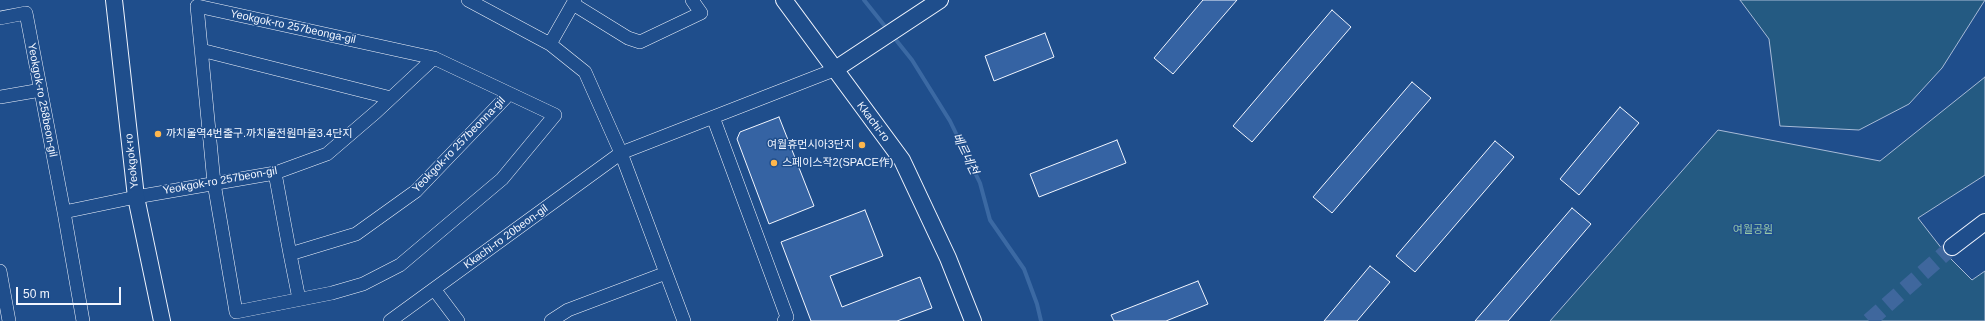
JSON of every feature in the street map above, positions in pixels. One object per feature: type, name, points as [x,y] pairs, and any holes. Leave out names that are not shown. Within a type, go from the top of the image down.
[{"type":"street","name":"Yeokgok-ro","points":[[114,0],[136,196],[162,321]]},
{"type":"street","points":[[550,44],[574,2],[628,38],[640,42],[701,13],[692,0]]},
{"type":"street","name":"Kkachi-ro","points":[[784,0],[834,70],[902,160],[948,258],[973,321]]},
{"type":"street","points":[[834,70],[940,0]]},
{"type":"street","points":[[474,1],[550,44],[585,72],[621,153],[684,321]]},
{"type":"street","name":"Yeokgok-ro 257beonga-gil","points":[[197,6],[434,58],[554,115],[502,179],[400,265],[363,284],[236,312],[214,184],[201,50],[197,6]]},
{"type":"street","name":"Yeokgok-ro 258beon-gil","points":[[0,18],[26,13],[83,321]]},
{"type":"street","points":[[201,50],[391,98]]},
{"type":"street","name":"Yeokgok-ro 257beon-gil","points":[[136,196],[275,173],[327,154],[434,58]]},
{"type":"street","name":"Kkachi-ro 20beon-gil","points":[[390,321],[621,153],[834,70]]},
{"type":"street","points":[[0,98],[40,90]]},
{"type":"street","name":"Yeokgok-ro 257beonna-gil","points":[[290,254],[356,234],[416,191],[509,94]]},
{"type":"street","points":[[713,117],[785,319]]},
{"type":"street","points":[[275,173],[299,299]]},
{"type":"street","points":[[64,212],[136,196]]},
{"type":"street","points":[[1952,248],[1985,222]]},
{"type":"street","points":[[0,270],[9,321]]},
{"type":"street","points":[[551,321],[568,310],[666,273]]},
{"type":"street","points":[[434,289],[458,321]]},
{"type":"green space","points":[[1740,0],[1985,0],[1942,68],[1909,104],[1859,130],[1780,126],[1769,39]]},
{"type":"green space","name":"여월공원","points":[[1985,77],[1985,175],[1918,218],[1946,254],[1972,280],[1985,271],[1985,321],[1550,321],[1718,130],[1880,161]]},
{"type":"building","points":[[1203,0],[1237,0],[1173,74],[1154,58]]},
{"type":"building","points":[[1332,10],[1351,27],[1252,142],[1233,126]]},
{"type":"building","points":[[1045,33],[1054,57],[994,81],[985,56]]},
{"type":"building","points":[[1412,82],[1431,98],[1332,213],[1313,197]]},
{"type":"building","points":[[1620,107],[1639,123],[1579,195],[1560,179]]},
{"type":"building","points":[[779,117],[814,206],[769,224],[737,139],[740,132]]},
{"type":"building","points":[[1117,140],[1126,163],[1039,197],[1030,174]]},
{"type":"building","points":[[1495,141],[1514,157],[1415,272],[1396,256]]},
{"type":"building","points":[[1572,208],[1591,224],[1508,321],[1475,321]]},
{"type":"building","points":[[865,210],[883,256],[830,276],[842,307],[920,277],[932,308],[897,321],[811,321],[781,242]]},
{"type":"building","points":[[1370,266],[1390,282],[1357,321],[1324,321]]},
{"type":"building","points":[[1198,281],[1208,304],[1166,321],[1114,321],[1111,315]]},
{"type":"waterway","name":"베르네천","points":[[864,0],[888,30]]},
{"type":"waterway","name":"베르네천","points":[[892,35],[912,60],[950,121],[980,183],[990,220],[1024,269],[1037,304],[1041,321]]},
{"type":"tunnel","points":[[1869,321],[1952,247]]},
{"type":"place","name":"까치울역4번출구.까치울전원마을3.4단지","points":[[158,134]]},
{"type":"place","name":"여월휴먼시아3단지","points":[[862,145]]},
{"type":"place","name":"스페이스작2(SPACE作)","points":[[774,163]]}]
